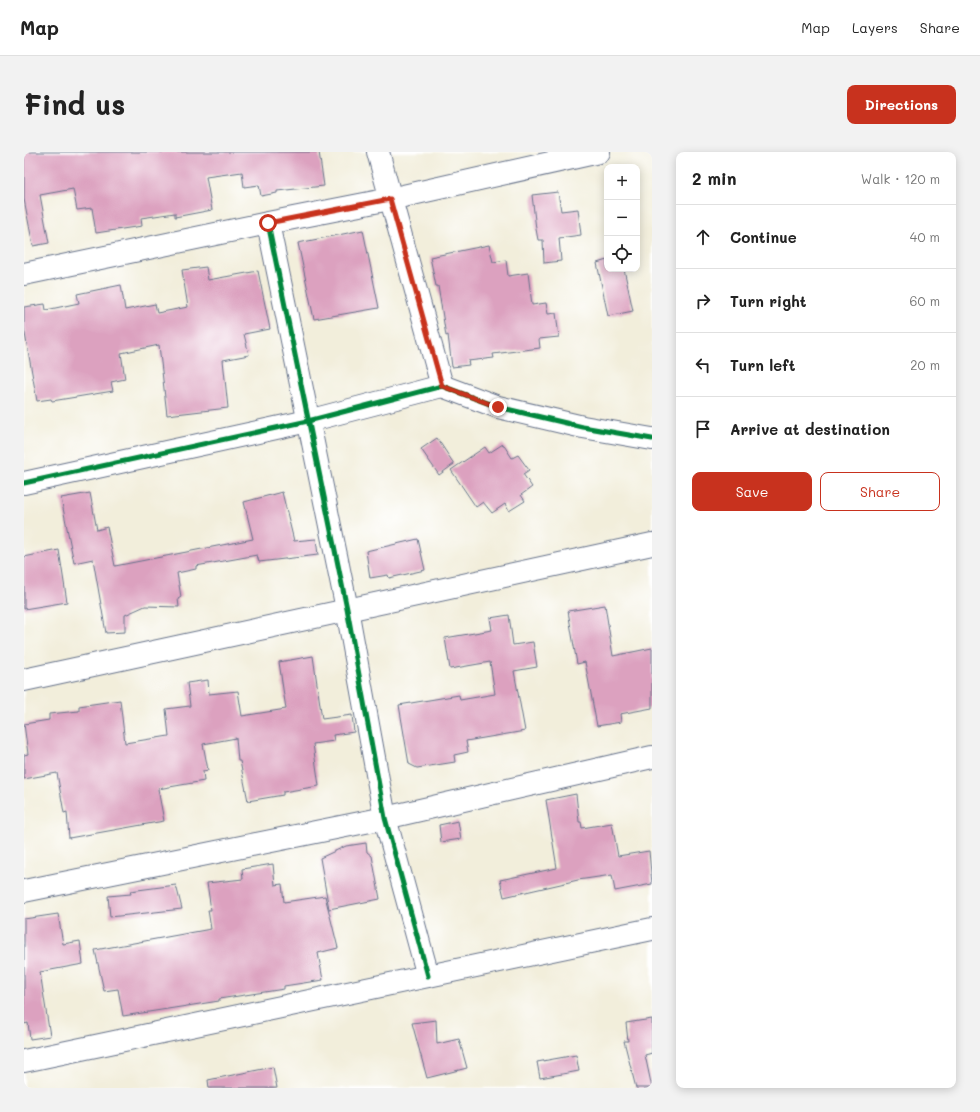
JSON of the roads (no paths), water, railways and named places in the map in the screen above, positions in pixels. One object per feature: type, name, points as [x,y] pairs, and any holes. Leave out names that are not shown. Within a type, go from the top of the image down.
[{"type":"street","points":[[378,152],[442,386]]},
{"type":"street","points":[[24,274],[390,199],[599,152]]},
{"type":"street","points":[[268,223],[347,609],[385,818],[428,976]]},
{"type":"street","points":[[24,483],[308,421],[442,386],[498,407],[583,427],[652,439]]},
{"type":"street","points":[[24,680],[652,544]]},
{"type":"street","points":[[24,891],[385,818],[652,757]]},
{"type":"street","points":[[24,1061],[652,929]]}]
